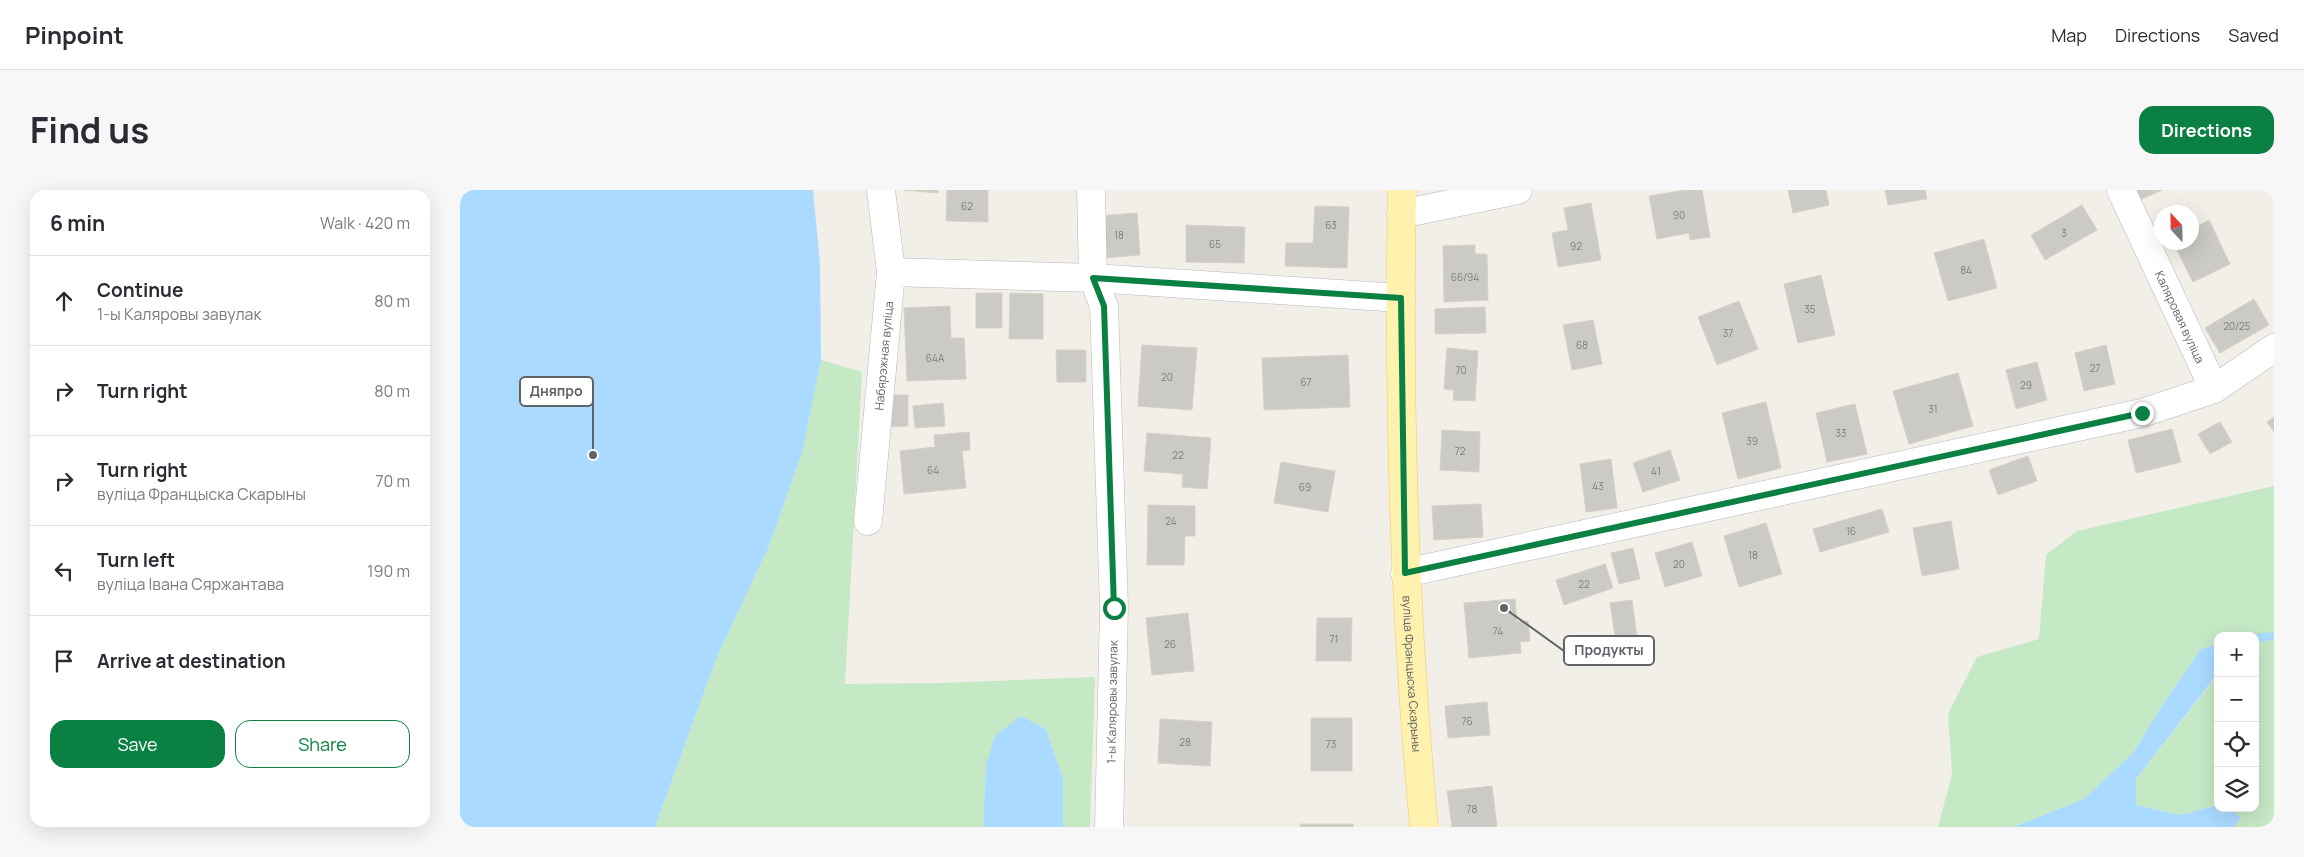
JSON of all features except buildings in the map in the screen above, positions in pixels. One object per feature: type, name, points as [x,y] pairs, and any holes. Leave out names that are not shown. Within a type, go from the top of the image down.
[{"type":"main road","name":"вуліца Францыска Скарыны","points":[[1401,202],[1405,573],[1424,827]]},
{"type":"street","name":"Набярэжная вуліца","points":[[868,521],[891,272],[881,190]]},
{"type":"street","name":"1-ы Каляровы завулак","points":[[1091,190],[1093,278],[1104,306],[1114,608],[1109,827]]},
{"type":"street","points":[[1401,202],[1518,190]]},
{"type":"street","name":"Каляровая вуліца","points":[[2121,190],[2214,389]]},
{"type":"street","points":[[891,272],[1093,278],[1401,298]]},
{"type":"street","points":[[1405,573],[2142,413],[2214,389],[2274,348]]},
{"type":"green space","points":[[821,360],[862,372],[845,684],[943,683],[1095,677],[1090,827],[1063,827],[1063,778],[1046,729],[1021,716],[986,765],[983,827],[655,827],[716,659],[769,546],[802,453]]},
{"type":"green space","points":[[2274,486],[2274,827],[2234,827],[2241,818],[2234,812],[2259,812],[2259,632],[2214,632],[2214,645],[2201,649],[2163,704],[2133,753],[2084,799],[2013,827],[1938,827],[1952,774],[1948,714],[1977,657],[2039,639],[2046,555],[2077,531]]},
{"type":"green space","points":[[2214,677],[2214,806],[2180,815],[2136,805],[2136,779],[2212,682]]},
{"type":"water","points":[[460,190],[813,190],[820,264],[821,360],[802,453],[769,546],[716,659],[655,827],[460,827]]},
{"type":"water","points":[[2214,645],[2214,676],[2212,681],[2136,779],[2136,805],[2180,815],[2214,806],[2214,812],[2234,812],[2241,818],[2234,827],[2013,827],[2084,799],[2133,753],[2163,704],[2201,649]]},
{"type":"water","points":[[1021,716],[1046,729],[1063,778],[1063,827],[983,827],[986,765],[995,736]]},
{"type":"waterway","points":[[2259,638],[2274,636]]},
{"type":"place","name":"Дняпро","points":[[593,455]]},
{"type":"place","name":"Продукты","points":[[1504,608]]},
{"type":"route","points":[[1114,608],[1104,306],[1093,278],[1401,298],[1405,573],[2142,413]]}]
